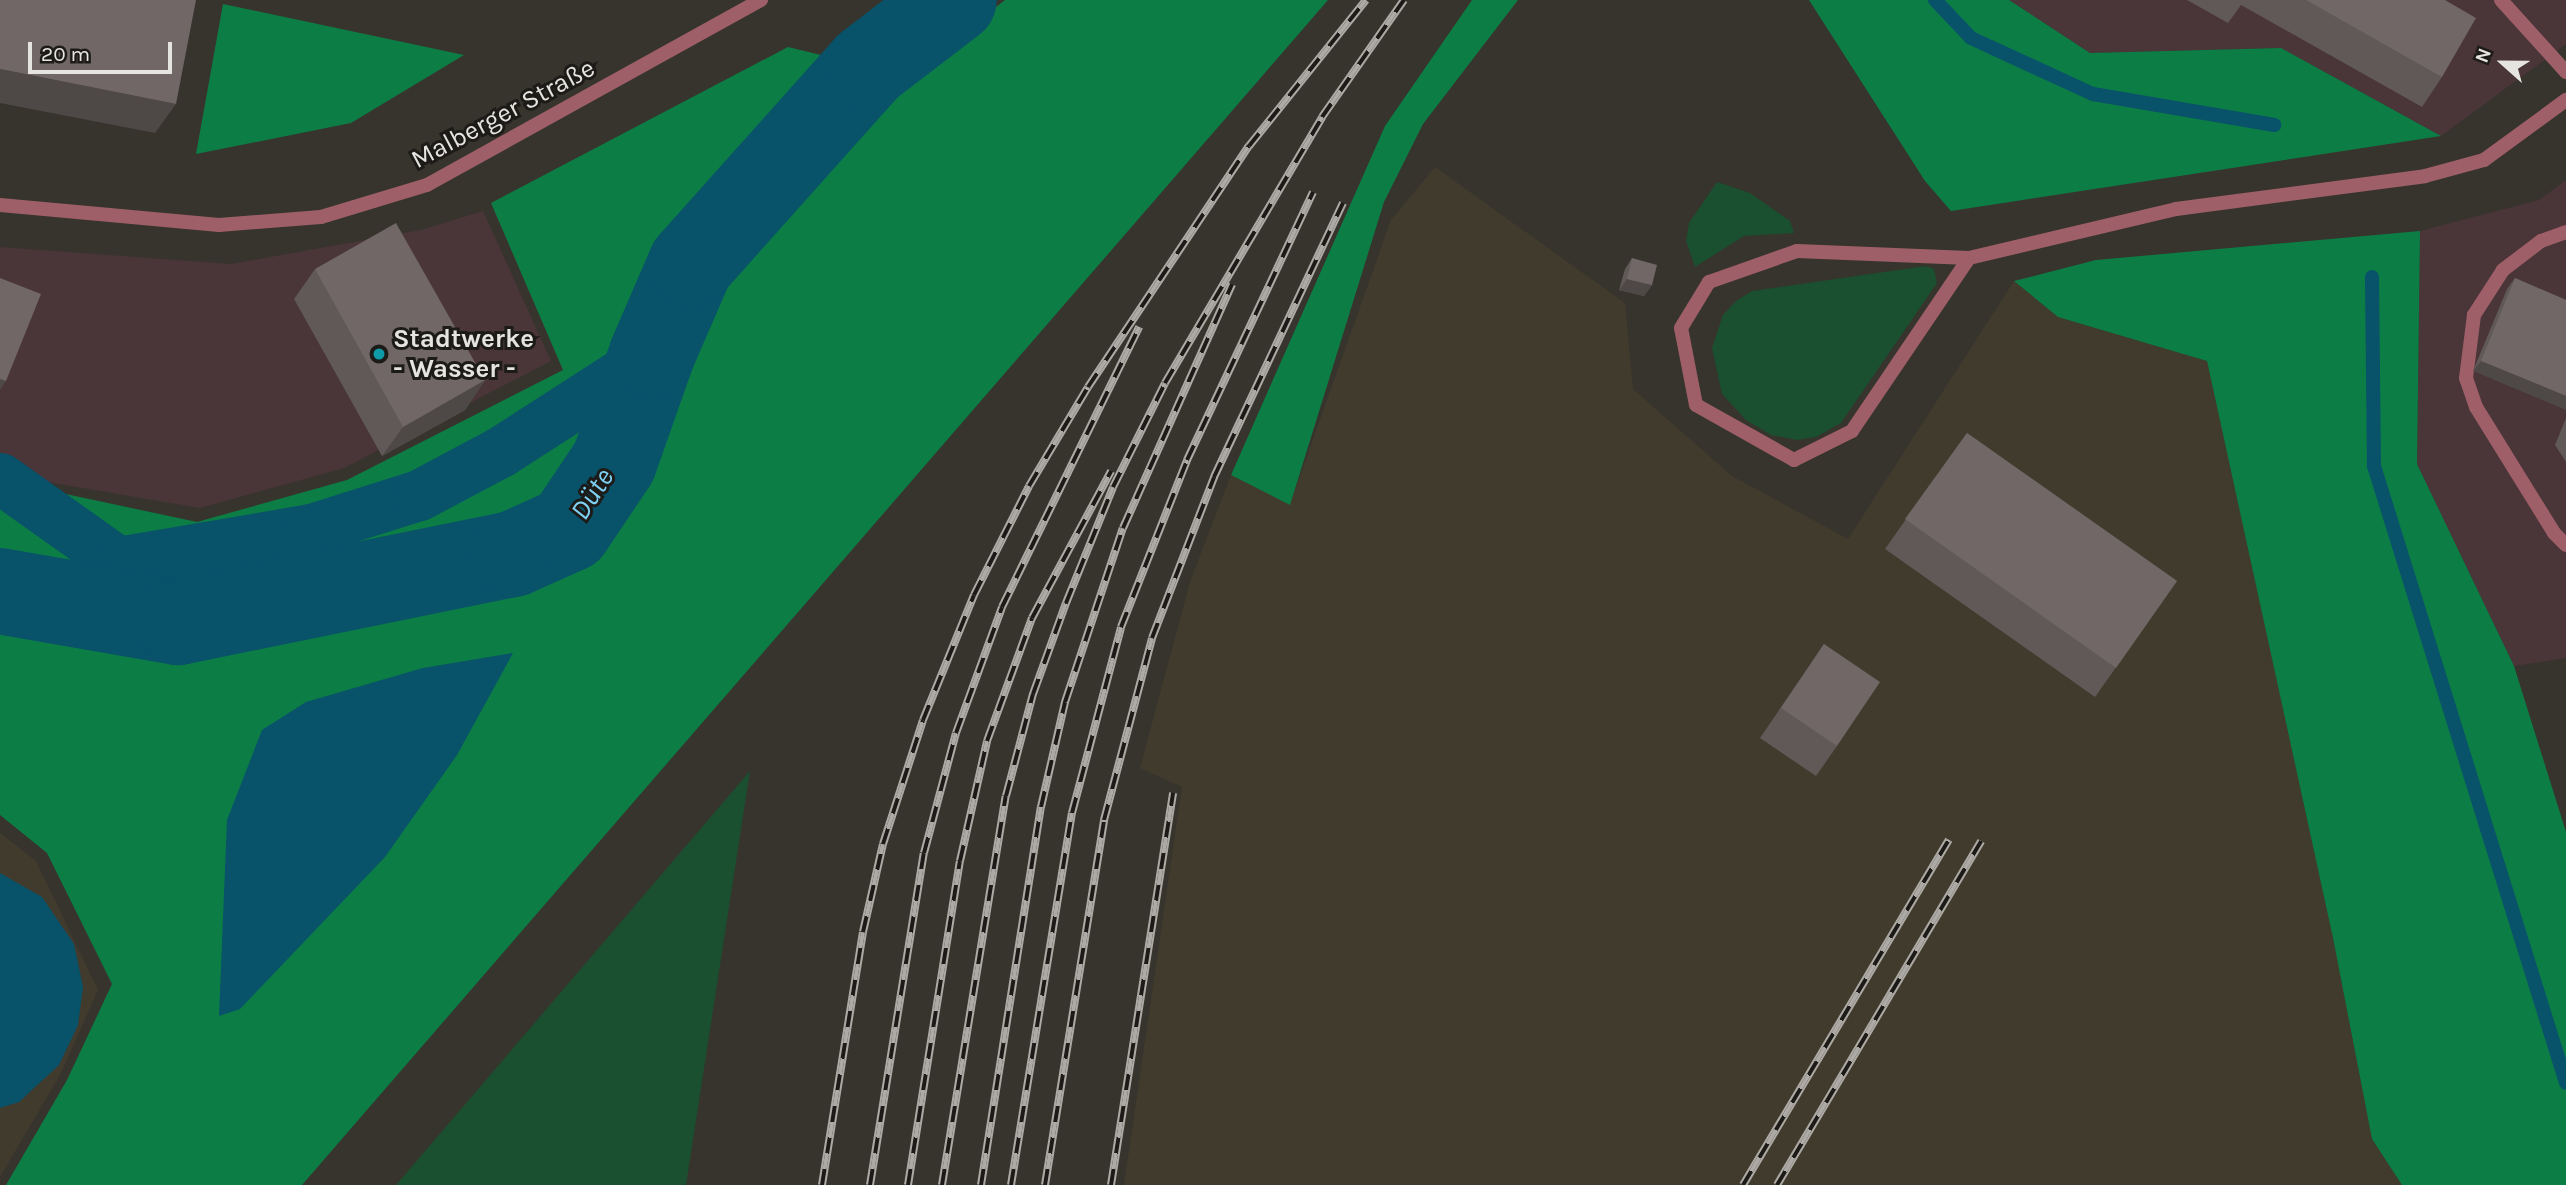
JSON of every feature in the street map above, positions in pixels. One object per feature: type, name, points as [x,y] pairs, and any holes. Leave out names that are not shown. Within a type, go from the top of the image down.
[{"type":"street","name":"Malberger Straße","points":[[0,205],[219,225],[321,217],[427,186],[761,0]]},
{"type":"street","points":[[2501,0],[2566,72]]},
{"type":"street","points":[[1969,258],[1852,431],[1794,460],[1696,405],[1681,328],[1709,282],[1797,251],[1969,258],[2176,209],[2425,176],[2484,160],[2566,100]]},
{"type":"street","points":[[2566,232],[2541,241],[2503,270],[2474,315],[2466,378],[2476,407],[2554,533],[2566,545]]},
{"type":"shaded area","points":[[2009,0],[2566,0],[2566,44],[2441,136],[2281,48],[2090,53]]},
{"type":"shaded area","points":[[1435,167],[1625,303],[1633,389],[1732,476],[1848,539],[2014,281],[2058,317],[2207,361],[2333,938],[2372,1139],[2402,1185],[1124,1185],[1182,787],[1140,768],[1190,582],[1231,475],[1290,504],[1391,220]]},
{"type":"shaded area","points":[[2566,180],[2566,658],[2514,666],[2417,464],[2420,231],[2539,200]]},
{"type":"shaded area","points":[[483,211],[551,361],[344,468],[200,508],[0,474],[0,247],[231,264],[421,230]]},
{"type":"shaded area","points":[[0,833],[36,861],[98,990],[60,1075],[0,1177]]},
{"type":"green space","points":[[1005,0],[1328,0],[302,1185],[6,1185],[67,1080],[112,984],[47,853],[0,815],[0,480],[197,522],[347,480],[563,370],[491,203],[788,47],[907,76]]},
{"type":"green space","points":[[1472,0],[1518,0],[1423,124],[1384,202],[1290,505],[1231,475],[1385,126]]},
{"type":"green space","points":[[1809,0],[2009,0],[2090,53],[2281,48],[2441,136],[1951,211],[1925,181]]},
{"type":"green space","points":[[223,4],[464,55],[351,123],[196,154]]},
{"type":"green space","points":[[1717,182],[1750,193],[1790,221],[1794,233],[1744,236],[1695,267],[1686,241],[1689,223]]},
{"type":"green space","points":[[2420,231],[2417,464],[2514,666],[2566,832],[2566,1185],[2402,1185],[2372,1139],[2333,938],[2207,361],[2058,317],[2014,281],[2096,260]]},
{"type":"green space","points":[[1926,266],[1934,269],[1937,283],[1841,423],[1816,437],[1797,440],[1771,435],[1746,420],[1722,394],[1712,348],[1723,315],[1736,301],[1752,291]]},
{"type":"green space","points":[[750,771],[686,1185],[396,1185]]},
{"type":"water","points":[[513,653],[457,755],[385,857],[240,1009],[219,1016],[227,820],[262,730],[306,702],[423,668]]},
{"type":"water","points":[[0,873],[42,897],[74,944],[83,987],[78,1025],[59,1065],[19,1102],[0,1108]]},
{"type":"building","points":[[0,0],[196,0],[176,104],[0,69]]},
{"type":"building","points":[[2306,0],[2445,0],[2476,18],[2442,77]]},
{"type":"building","points":[[396,223],[485,380],[403,427],[315,269]]},
{"type":"building","points":[[1632,258],[1657,265],[1652,285],[1627,279]]},
{"type":"building","points":[[0,278],[41,294],[6,381],[0,379]]},
{"type":"building","points":[[2515,278],[2566,300],[2566,396],[2481,361]]},
{"type":"building","points":[[1967,433],[2177,581],[2116,668],[1905,519]]},
{"type":"building","points":[[1824,644],[1880,682],[1837,746],[1781,708]]},
{"type":"waterway","name":"Düte","points":[[0,591],[178,622],[513,554],[569,529],[614,462],[652,354],[691,264],[868,66],[954,0]]},
{"type":"waterway","points":[[1935,0],[1971,38],[2093,94],[2274,125]]},
{"type":"waterway","points":[[2372,277],[2374,466],[2566,1083]]},
{"type":"waterway","points":[[0,478],[118,562],[311,529],[419,495],[500,452],[652,354]]},
{"type":"railway","points":[[822,1185],[863,932],[883,844],[923,720],[974,595],[1029,486],[1088,387],[1249,146],[1366,0]]},
{"type":"railway","points":[[942,1185],[1006,796],[1033,694],[1066,603],[1113,487],[1165,383],[1322,117],[1404,0]]},
{"type":"railway","points":[[1011,1185],[1072,813],[1121,627],[1187,460],[1313,192]]},
{"type":"railway","points":[[1045,1185],[1104,820],[1152,638],[1214,477],[1343,203]]},
{"type":"railway","points":[[981,1185],[1041,807],[1065,702],[1123,528],[1232,284]]},
{"type":"railway","points":[[870,1185],[924,853],[956,733],[1002,607],[1139,327]]},
{"type":"railway","points":[[908,1185],[960,861],[987,741],[1032,618],[1111,471]]},
{"type":"railway","points":[[1111,1185],[1173,793]]},
{"type":"railway","points":[[1743,1185],[1949,840]]},
{"type":"railway","points":[[1777,1185],[1981,841]]},
{"type":"place","name":"Stadtwerke - Wasser -","points":[[379,354]]}]
